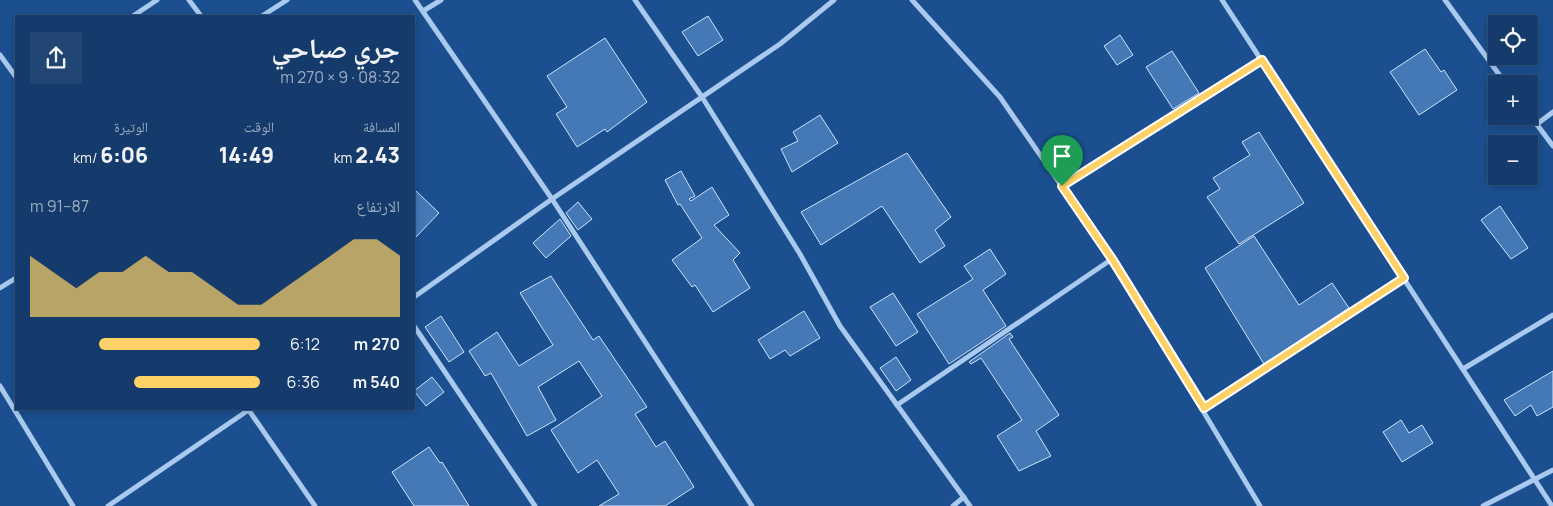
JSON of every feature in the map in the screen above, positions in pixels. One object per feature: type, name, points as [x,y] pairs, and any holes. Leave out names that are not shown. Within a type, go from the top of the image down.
[{"type":"street","points":[[134,15],[157,0]]},
{"type":"street","points":[[189,0],[200,15]]},
{"type":"street","points":[[264,15],[287,0]]},
{"type":"street","points":[[415,0],[552,199],[752,506]]},
{"type":"street","points":[[423,11],[441,0]]},
{"type":"street","points":[[635,0],[702,97],[800,254],[840,326],[970,506]]},
{"type":"street","points":[[415,296],[552,199],[780,44],[834,0]]},
{"type":"street","points":[[912,0],[1000,96],[1062,186],[1112,259],[1204,408],[1260,506]]},
{"type":"street","points":[[1222,0],[1552,506]]},
{"type":"street","points":[[1445,0],[1499,75]]},
{"type":"street","points":[[0,55],[15,76]]},
{"type":"street","points":[[1062,186],[1262,60]]},
{"type":"street","points":[[1538,123],[1553,112]]},
{"type":"street","points":[[1538,125],[1553,146]]},
{"type":"street","points":[[897,405],[1112,259]]},
{"type":"street","points":[[1204,408],[1404,278]]},
{"type":"street","points":[[0,288],[15,279]]},
{"type":"street","points":[[1463,369],[1553,315]]},
{"type":"street","points":[[415,327],[535,506]]},
{"type":"street","points":[[0,386],[73,506]]},
{"type":"street","points":[[108,506],[248,410]]},
{"type":"street","points":[[250,410],[315,506]]},
{"type":"street","points":[[1483,506],[1553,470]]},
{"type":"street","points":[[953,506],[964,498]]},
{"type":"building","points":[[708,16],[723,40],[698,56],[682,32]]},
{"type":"building","points":[[1120,35],[1133,55],[1117,65],[1104,46]]},
{"type":"building","points":[[605,38],[647,102],[607,132],[605,129],[577,147],[556,114],[567,107],[547,76]]},
{"type":"building","points":[[1425,49],[1441,72],[1444,70],[1457,90],[1419,115],[1390,72]]},
{"type":"building","points":[[1172,51],[1199,93],[1173,109],[1146,67]]},
{"type":"building","points":[[820,115],[838,143],[792,172],[781,149],[798,141],[793,132]]},
{"type":"building","points":[[1259,132],[1304,203],[1239,244],[1207,197],[1220,189],[1213,178],[1250,155],[1242,142]]},
{"type":"building","points":[[907,153],[951,217],[935,230],[945,246],[920,263],[882,206],[821,245],[801,212]]},
{"type":"building","points":[[681,171],[695,196],[689,199],[691,201],[712,187],[729,215],[714,225],[740,253],[733,260],[750,288],[713,312],[695,285],[692,287],[672,260],[702,238],[680,204],[678,205],[665,180]]},
{"type":"building","points":[[415,190],[439,213],[415,238]]},
{"type":"building","points":[[578,202],[592,219],[578,230],[566,213]]},
{"type":"building","points":[[1500,206],[1528,248],[1511,259],[1481,220]]},
{"type":"building","points":[[560,219],[571,236],[546,258],[533,243]]},
{"type":"building","points":[[1254,236],[1299,305],[1332,283],[1349,308],[1264,364],[1205,268]]},
{"type":"building","points":[[990,249],[1006,274],[983,290],[1006,326],[949,364],[917,314],[973,279],[964,266]]},
{"type":"building","points":[[551,276],[593,340],[599,336],[647,407],[635,414],[656,447],[665,441],[694,487],[665,506],[599,506],[619,494],[597,460],[578,473],[551,430],[602,396],[579,361],[538,387],[556,420],[527,436],[491,373],[485,376],[469,351],[497,332],[519,366],[553,345],[520,293]]},
{"type":"building","points":[[893,293],[918,332],[896,346],[870,307]]},
{"type":"building","points":[[804,311],[820,338],[790,356],[785,350],[770,359],[758,340]]},
{"type":"building","points":[[441,316],[464,352],[449,362],[425,327]]},
{"type":"building","points":[[1010,333],[1013,337],[1009,339],[1059,415],[1036,431],[1051,456],[1019,471],[997,436],[1022,420],[981,358],[971,364],[969,362]]},
{"type":"building","points":[[896,357],[911,380],[896,391],[880,368]]},
{"type":"building","points":[[1553,371],[1553,407],[1537,416],[1531,405],[1515,416],[1504,400]]},
{"type":"building","points":[[432,377],[444,392],[426,406],[415,390]]},
{"type":"building","points":[[1401,420],[1409,433],[1422,425],[1433,443],[1402,462],[1383,432]]},
{"type":"building","points":[[429,447],[440,463],[442,462],[469,506],[414,506],[392,472]]},
{"type":"route","points":[[1262,60],[1404,278],[1204,408],[1112,259],[1062,186],[1262,60]]}]
